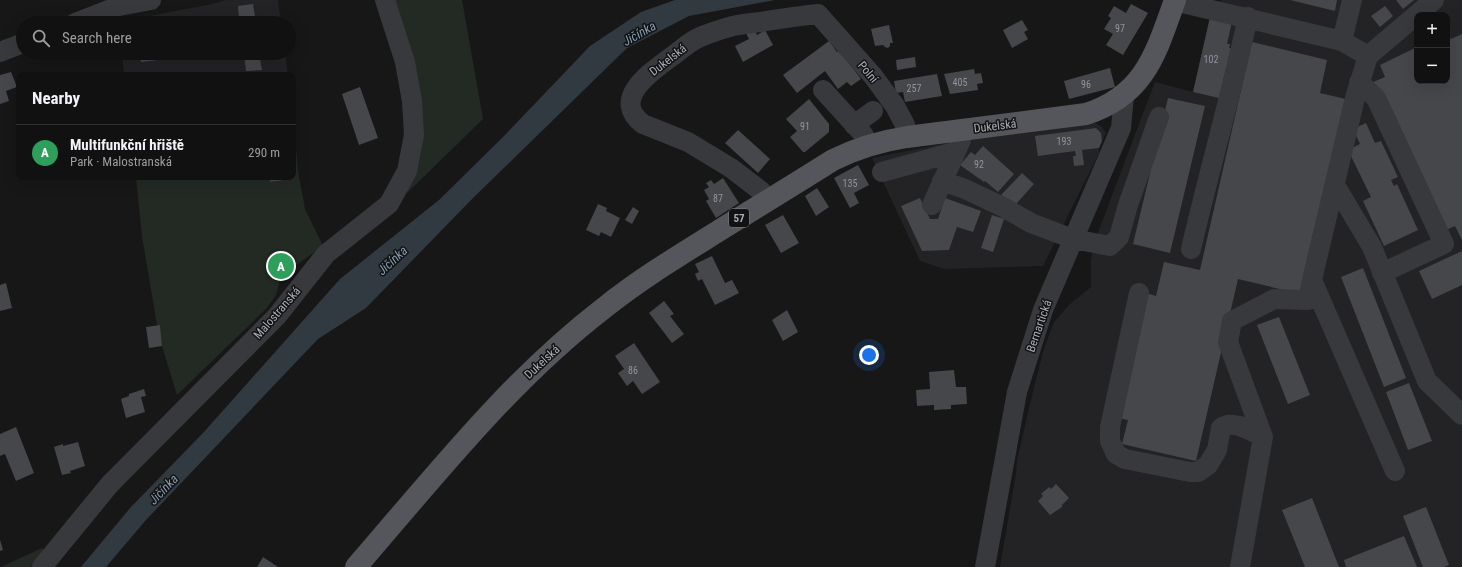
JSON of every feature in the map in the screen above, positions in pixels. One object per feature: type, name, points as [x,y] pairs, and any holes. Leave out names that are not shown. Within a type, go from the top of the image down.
[{"type":"main road","name":"Dukelská","points":[[356,567],[487,416],[514,388],[549,355],[634,285],[833,160],[850,151],[869,145],[907,137],[1086,114],[1106,106],[1124,95],[1143,75],[1156,51],[1174,0]]},
{"type":"street","points":[[93,16],[119,6],[151,0]]},
{"type":"street","name":"Malostranská","points":[[42,567],[110,484],[277,316],[326,254],[389,204],[407,171],[414,135],[412,101],[405,62],[385,0]]},
{"type":"street","points":[[1174,0],[1342,41],[1368,56]]},
{"type":"street","points":[[1342,41],[1352,0]]},
{"type":"street","points":[[1240,567],[1263,437],[1228,342],[1232,321],[1274,299],[1308,300],[1359,82],[1368,56],[1434,0]]},
{"type":"street","name":"Polní","points":[[818,14],[878,82],[895,106],[905,125],[907,137]]},
{"type":"street","name":"Dukelská","points":[[767,201],[761,191],[732,168],[688,142],[643,124],[638,120],[631,107],[632,94],[639,84],[654,70],[697,38],[733,26],[818,14]]},
{"type":"street","points":[[1191,249],[1248,17]]},
{"type":"street","points":[[0,52],[16,46]]},
{"type":"street","points":[[1359,82],[1376,98],[1444,244],[1382,273]]},
{"type":"street","points":[[822,90],[863,134],[869,145]]},
{"type":"street","name":"Bernartická","points":[[985,567],[1017,392],[1043,310],[1121,128],[1124,95]]},
{"type":"street","points":[[854,125],[873,111]]},
{"type":"street","points":[[942,181],[965,189],[1003,207],[1031,223],[1074,239],[1110,246],[1119,237],[1128,205],[1159,117]]},
{"type":"street","points":[[932,205],[961,140],[962,130]]},
{"type":"street","points":[[882,172],[955,152]]},
{"type":"street","points":[[1335,185],[1372,247],[1427,381],[1462,415]]},
{"type":"street","points":[[1312,280],[1395,472]]},
{"type":"street","points":[[1139,293],[1110,426],[1110,441],[1116,454],[1125,459],[1180,471],[1198,472],[1208,465],[1217,450],[1222,426],[1239,426],[1263,437]]},
{"type":"shaded area","points":[[226,0],[278,0],[280,16],[149,16]]},
{"type":"shaded area","points":[[390,0],[462,0],[483,119],[407,193],[418,135]]},
{"type":"shaded area","points":[[1221,0],[1462,0],[1462,567],[1000,567],[1016,474],[1017,460],[1044,349],[1054,322],[1070,304],[1091,287],[1091,259],[1094,243],[1155,82],[1193,92],[1210,17],[1217,19]]},
{"type":"shaded area","points":[[123,60],[286,60],[288,72],[124,72]]},
{"type":"shaded area","points":[[1094,122],[1102,127],[1106,133],[1099,148],[1099,153],[1043,266],[944,269],[920,261],[872,158],[961,140]]},
{"type":"shaded area","points":[[296,148],[298,171],[305,209],[323,246],[281,276],[276,295],[267,308],[177,395],[162,346],[160,325],[157,325],[142,236],[136,180],[270,180],[270,182],[296,180]]},
{"type":"shaded area","points":[[42,548],[44,551],[31,567],[1,567]]},
{"type":"water","name":"Jičínka","points":[[675,0],[775,0],[689,16],[627,48],[473,198],[366,308],[318,339],[146,520],[106,567],[81,567],[131,507],[203,433],[340,279],[439,200],[503,137],[590,46],[641,12]]},
{"type":"building","points":[[1290,0],[1337,0],[1335,11]]},
{"type":"building","points":[[1396,0],[1414,0],[1403,9]]},
{"type":"building","points":[[253,4],[255,16],[239,16],[238,6]]},
{"type":"building","points":[[1131,4],[1148,13],[1123,55],[1106,45],[1113,34],[1104,29],[1111,18],[1108,16],[1114,6],[1126,13]]},
{"type":"building","points":[[1385,6],[1393,16],[1380,27],[1371,16]]},
{"type":"building","points":[[1210,17],[1232,22],[1227,44],[1230,44],[1229,48],[1231,48],[1219,98],[1193,92]]},
{"type":"building","points":[[1022,20],[1028,30],[1024,32],[1028,39],[1012,48],[1003,30]]},
{"type":"building","points":[[889,25],[893,43],[890,43],[888,48],[883,45],[875,46],[871,29]]},
{"type":"building","points":[[754,29],[757,35],[765,30],[773,45],[743,62],[735,46],[749,39],[746,33]]},
{"type":"building","points":[[1462,34],[1462,240],[1455,226],[1444,231],[1373,82],[1385,77],[1380,65],[1414,48],[1414,84],[1450,84],[1450,37],[1451,39]]},
{"type":"building","points":[[829,41],[837,52],[840,51],[861,79],[851,86],[847,82],[838,89],[825,71],[797,93],[783,75]]},
{"type":"building","points":[[1252,42],[1327,60],[1320,93],[1350,100],[1305,295],[1238,279],[1196,461],[1122,444],[1128,420],[1118,418],[1146,293],[1156,296],[1164,262],[1200,270]]},
{"type":"building","points":[[915,57],[916,67],[897,70],[896,60]]},
{"type":"building","points":[[141,60],[158,60],[141,62]]},
{"type":"building","points":[[245,60],[260,60],[262,70],[246,71]]},
{"type":"building","points":[[1110,68],[1115,87],[1069,99],[1064,81]]},
{"type":"building","points":[[974,69],[975,74],[981,73],[983,83],[977,84],[978,90],[950,94],[944,74]]},
{"type":"building","points":[[11,72],[16,87],[6,91],[9,101],[0,104],[0,75]]},
{"type":"building","points":[[937,74],[942,96],[905,102],[903,92],[896,93],[894,81]]},
{"type":"building","points":[[360,87],[378,138],[359,145],[342,94]]},
{"type":"building","points":[[1168,98],[1205,106],[1170,253],[1133,244]]},
{"type":"building","points":[[809,99],[829,124],[829,132],[805,152],[803,152],[790,137],[797,131],[786,119]]},
{"type":"building","points":[[1366,123],[1375,143],[1381,141],[1398,177],[1391,180],[1394,186],[1397,184],[1418,230],[1384,246],[1363,201],[1371,197],[1348,150],[1360,144],[1353,129]]},
{"type":"building","points":[[1096,128],[1101,133],[1102,141],[1099,148],[1082,150],[1084,165],[1074,166],[1073,156],[1076,156],[1075,151],[1038,156],[1035,136]]},
{"type":"building","points":[[738,130],[770,159],[758,173],[725,143]]},
{"type":"building","points":[[983,146],[1014,174],[998,192],[985,181],[984,182],[960,165],[971,152],[975,155]]},
{"type":"building","points":[[858,165],[869,185],[854,193],[859,203],[850,208],[834,178]]},
{"type":"building","points":[[1022,173],[1034,184],[1015,205],[1001,195]]},
{"type":"building","points":[[723,178],[739,203],[716,218],[706,201],[709,199],[704,190],[709,187],[706,183],[711,180],[714,184]]},
{"type":"building","points":[[270,180],[285,180],[270,182]]},
{"type":"building","points":[[817,188],[829,207],[816,216],[805,196]]},
{"type":"building","points":[[920,198],[930,219],[938,219],[945,198],[981,211],[973,232],[957,227],[949,250],[922,251],[901,206]]},
{"type":"building","points":[[598,204],[607,208],[606,211],[620,218],[611,237],[601,232],[599,236],[586,230]]},
{"type":"building","points":[[633,207],[639,211],[632,224],[625,220]]},
{"type":"building","points":[[783,215],[799,243],[781,253],[765,225]]},
{"type":"building","points":[[992,215],[1004,219],[993,252],[981,248]]},
{"type":"building","points":[[1462,251],[1462,285],[1432,299],[1419,271]]},
{"type":"building","points":[[712,256],[725,283],[732,280],[739,293],[715,305],[702,279],[698,281],[695,274],[699,272],[695,264]]},
{"type":"building","points":[[1363,268],[1406,378],[1384,387],[1341,277]]},
{"type":"building","points":[[6,283],[12,308],[0,311],[0,285]]},
{"type":"building","points":[[664,301],[674,314],[670,316],[684,334],[672,343],[649,313]]},
{"type":"building","points":[[787,310],[798,332],[783,341],[772,320]]},
{"type":"building","points":[[1279,317],[1310,395],[1288,404],[1257,325]]},
{"type":"building","points":[[160,325],[162,346],[149,348],[146,327]]},
{"type":"building","points":[[634,343],[660,382],[642,394],[633,381],[627,386],[618,373],[624,369],[615,356]]},
{"type":"building","points":[[954,370],[956,387],[966,387],[967,404],[951,405],[951,409],[934,410],[934,405],[917,406],[916,390],[930,389],[929,372]]},
{"type":"building","points":[[1409,383],[1432,441],[1408,450],[1386,392]]},
{"type":"building","points":[[144,389],[146,396],[141,397],[145,412],[126,418],[121,399],[129,396],[129,394]]},
{"type":"building","points":[[16,427],[34,473],[16,481],[5,454],[0,456],[0,434]]},
{"type":"building","points":[[78,442],[85,466],[70,471],[71,473],[62,475],[54,447]]},
{"type":"building","points":[[1056,484],[1069,498],[1062,505],[1062,507],[1050,515],[1038,501],[1043,496],[1041,494],[1049,487],[1051,489]]},
{"type":"building","points":[[1312,498],[1339,567],[1305,567],[1282,510]]},
{"type":"building","points":[[1426,507],[1449,565],[1444,567],[1423,567],[1403,516]]},
{"type":"building","points":[[1404,536],[1417,567],[1346,567],[1344,560]]},
{"type":"building","points":[[0,540],[3,550],[0,551]]},
{"type":"building","points":[[263,557],[278,567],[257,567]]},
{"type":"place","name":"Multifunkční hřiště","points":[[281,266]]}]
